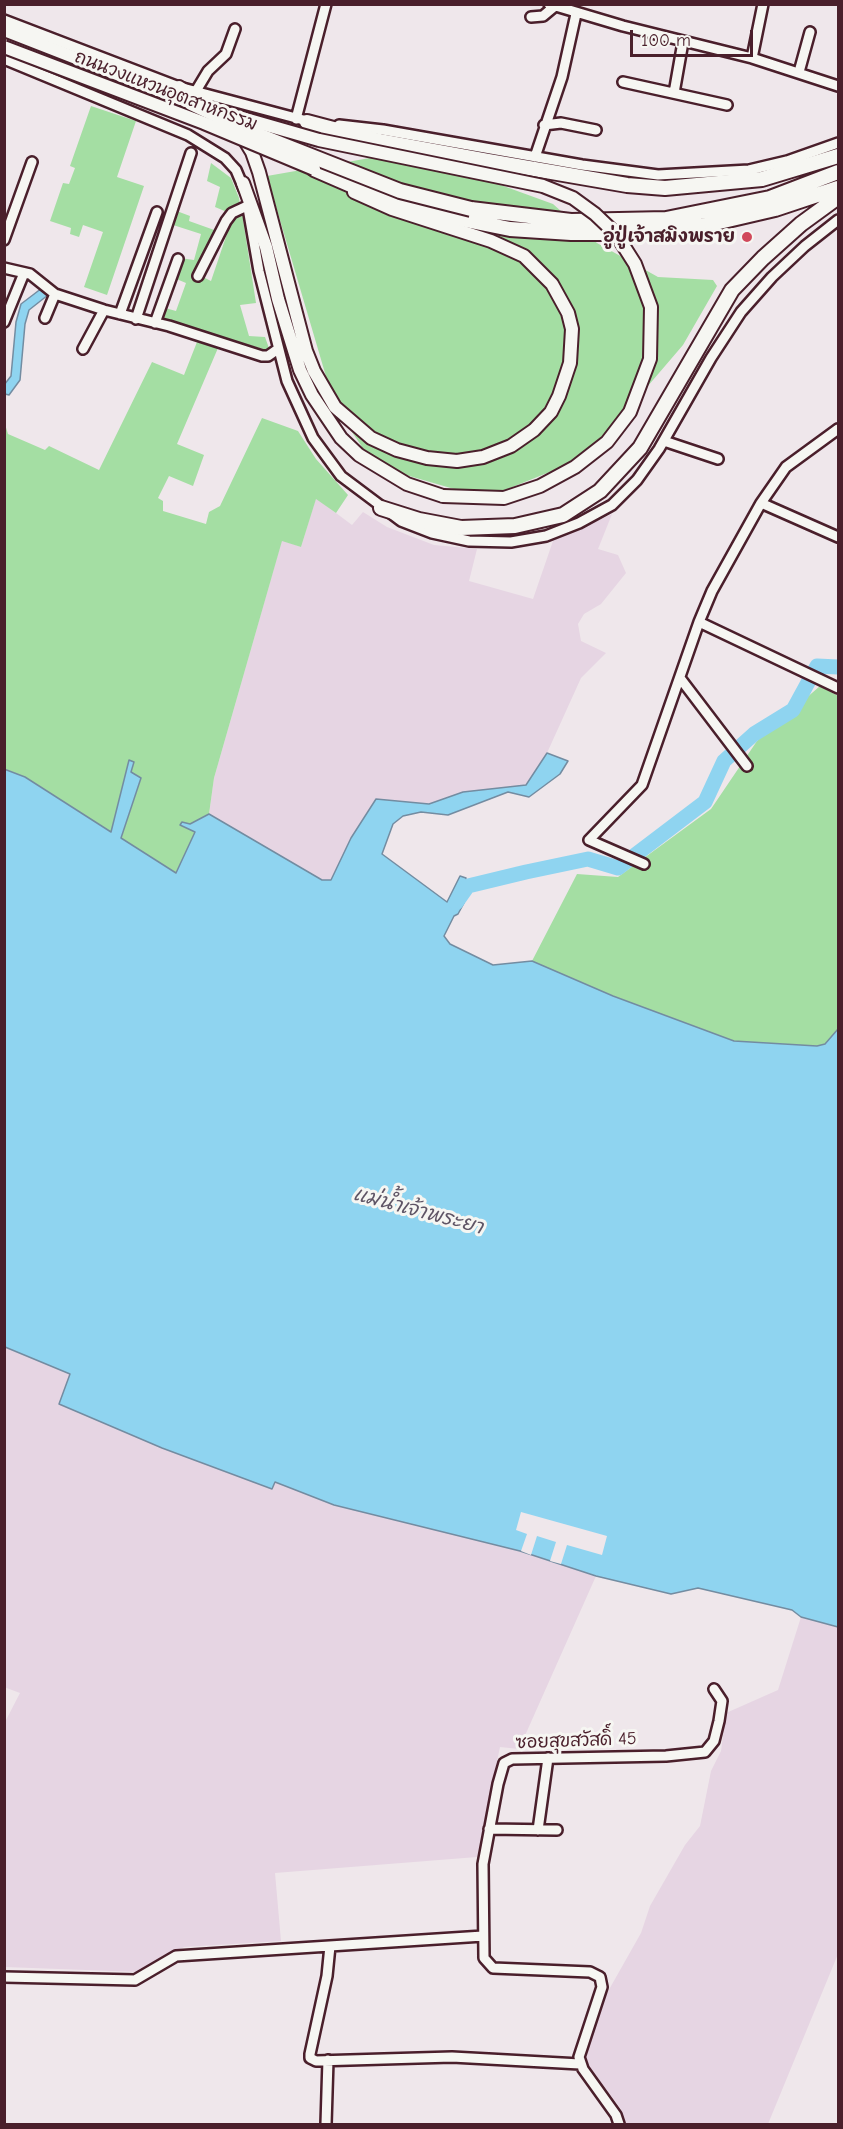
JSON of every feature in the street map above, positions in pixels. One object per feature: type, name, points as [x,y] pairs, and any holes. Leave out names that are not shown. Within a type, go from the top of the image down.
[{"type":"highway","points":[[193,97],[292,149],[400,191],[448,205],[512,216],[600,222],[677,218],[770,198],[838,172]]},
{"type":"highway","points":[[301,120],[380,141],[488,162],[627,185],[665,188],[722,185],[762,179],[838,156]]},
{"type":"highway","points":[[315,169],[388,199],[441,215],[510,229],[571,233],[632,233],[702,226],[775,209],[838,188]]},
{"type":"highway","points":[[381,508],[420,520],[461,528],[515,526],[563,515],[600,491],[640,448],[696,348],[732,290],[770,251],[838,197]]},
{"type":"main road","name":"ถนนวงแหวนอุตสาหกรรม","points":[[4,30],[319,140],[543,186],[573,198],[595,214],[616,234],[635,264],[651,307],[650,359],[630,412],[607,442],[575,467],[540,486],[504,498],[443,496],[407,484],[359,455],[341,438],[317,403],[300,370],[278,299],[266,247],[243,183]]},
{"type":"main road","name":"ถนนวงแหวนอุตสาหกรรม","points":[[4,47],[204,123],[315,169],[369,200],[491,241],[524,256],[552,284],[568,313],[572,346],[566,379],[551,412],[534,430],[511,446],[483,457],[457,461],[427,458],[397,450],[361,430],[335,407],[314,371],[306,351],[252,152],[225,115],[179,87]]},
{"type":"street","points":[[301,120],[326,4]]},
{"type":"street","points":[[752,58],[763,4]]},
{"type":"street","points":[[531,17],[543,16],[552,5],[576,14],[752,58],[838,86]]},
{"type":"street","points":[[535,157],[562,77],[576,14]]},
{"type":"street","points":[[4,21],[179,87],[193,97],[301,120],[383,130],[535,157],[658,175],[749,170],[787,161],[838,143]]},
{"type":"street","points":[[193,97],[208,71],[226,54],[235,29]]},
{"type":"street","points":[[800,72],[810,32]]},
{"type":"street","points":[[674,93],[683,42]]},
{"type":"street","points":[[4,59],[188,135],[225,158],[243,183],[259,271],[278,349],[287,381],[313,438],[340,476],[381,508],[401,521],[432,533],[469,541],[511,542],[546,536],[579,523],[612,505],[636,480],[664,441],[711,358],[741,312],[772,277],[805,246],[838,220]]},
{"type":"street","points":[[623,82],[727,105]]},
{"type":"street","points":[[544,125],[561,123],[596,129]]},
{"type":"street","points":[[136,319],[191,153]]},
{"type":"street","points":[[4,240],[32,162]]},
{"type":"street","points":[[198,276],[226,221],[232,213],[247,206]]},
{"type":"street","points":[[120,314],[157,212]]},
{"type":"street","points":[[155,323],[178,259]]},
{"type":"street","points":[[4,268],[24,273],[38,280],[55,294],[104,310],[262,356],[268,356],[278,349]]},
{"type":"street","points":[[4,322],[24,273]]},
{"type":"street","points":[[45,318],[55,294]]},
{"type":"street","points":[[83,349],[104,310]]},
{"type":"street","points":[[644,864],[589,840],[642,785],[712,591],[761,503],[786,467],[838,429]]},
{"type":"street","points":[[664,441],[718,459]]},
{"type":"street","points":[[761,503],[838,537]]},
{"type":"street","points":[[699,622],[838,688]]},
{"type":"street","points":[[680,678],[745,764]]},
{"type":"street","name":"ซอยสุขสวัสดิ์ 45","points":[[580,2064],[579,2051],[602,1987],[600,1977],[590,1972],[493,1968],[484,1958],[483,1864],[504,1763],[512,1759],[666,1756],[705,1752],[714,1742],[722,1701],[714,1689]]},
{"type":"street","points":[[538,1830],[548,1758]]},
{"type":"street","points":[[489,1829],[557,1830]]},
{"type":"street","points":[[4,1977],[135,1980],[176,1956],[483,1936]]},
{"type":"street","points":[[330,1946],[327,1976],[310,2058],[316,2061],[452,2057],[580,2064],[613,2109],[619,2124]]},
{"type":"street","points":[[326,2124],[328,2060]]},
{"type":"shaded area","points":[[316,498],[352,525],[363,512],[387,527],[434,545],[477,549],[469,581],[533,599],[553,541],[612,514],[598,549],[618,555],[626,573],[601,604],[584,614],[578,624],[581,641],[606,653],[581,678],[547,753],[526,785],[463,792],[429,804],[376,799],[351,838],[332,880],[322,880],[209,814],[214,778],[282,540],[301,547]]},
{"type":"shaded area","points":[[4,1347],[71,1374],[60,1404],[162,1448],[272,1489],[275,1482],[334,1505],[521,1551],[596,1576],[519,1749],[500,1747],[477,1857],[275,1873],[281,1941],[184,1947],[139,1972],[5,1967],[5,1722],[20,1693],[4,1687]]},
{"type":"shaded area","points":[[801,1617],[838,1627],[838,1954],[768,2124],[622,2124],[621,2109],[585,2061],[602,2002],[641,1933],[650,1906],[685,1845],[700,1826],[711,1771],[721,1751],[726,1713],[778,1690]]},
{"type":"green space","points":[[91,106],[136,121],[117,177],[144,186],[107,295],[84,287],[103,232],[83,225],[79,237],[70,234],[71,228],[50,221],[63,183],[69,184],[75,168],[70,166]]},
{"type":"green space","points":[[387,155],[476,176],[553,204],[597,243],[658,277],[713,280],[717,286],[683,345],[587,457],[485,498],[375,466],[335,407],[267,176]]},
{"type":"green space","points":[[211,163],[231,178],[239,198],[240,205],[227,212],[215,207],[220,187],[207,181]]},
{"type":"green space","points":[[174,210],[190,216],[189,221],[217,231],[217,236],[211,241],[200,269],[205,278],[211,281],[233,216],[242,213],[256,303],[240,305],[249,336],[265,337],[270,351],[162,320],[165,308],[176,311],[186,283],[174,278],[180,258],[194,260],[201,234],[170,224]]},
{"type":"green space","points":[[197,342],[218,348],[177,444],[204,455],[193,486],[169,476],[158,498],[163,501],[163,511],[206,524],[209,512],[220,506],[262,418],[298,431],[316,459],[348,495],[336,513],[316,499],[301,547],[282,541],[214,778],[209,814],[190,824],[182,822],[180,825],[195,832],[176,873],[121,838],[141,778],[131,772],[134,762],[129,761],[111,832],[25,777],[5,769],[4,421],[8,434],[45,450],[49,446],[99,470],[152,362],[184,375]]},
{"type":"green space","points":[[820,686],[838,696],[838,1029],[825,1044],[817,1046],[734,1041],[613,996],[532,961],[577,874],[618,877],[711,809],[757,741]]},
{"type":"water","points":[[42,288],[48,295],[29,310],[25,324],[20,380],[9,395],[5,394],[4,385],[11,376],[16,322],[21,304]]},
{"type":"water","name":"แม่น้ำเจ้าพระยา","points":[[547,753],[568,761],[560,774],[529,797],[508,792],[448,815],[421,812],[403,816],[393,824],[382,854],[447,902],[460,876],[466,878],[464,903],[458,914],[454,916],[444,936],[450,944],[493,965],[532,961],[613,996],[734,1041],[817,1046],[825,1044],[838,1029],[838,1627],[801,1617],[792,1610],[698,1588],[671,1594],[596,1576],[520,1551],[334,1505],[275,1482],[272,1489],[162,1448],[59,1404],[70,1374],[5,1347],[4,769],[25,777],[111,832],[129,760],[134,762],[131,772],[141,778],[121,838],[176,873],[195,832],[180,825],[182,822],[190,824],[209,814],[322,880],[331,880],[351,838],[376,799],[429,804],[463,792],[526,785]]},
{"type":"pier","points":[[521,1512],[607,1536],[602,1555],[567,1545],[561,1564],[550,1561],[556,1542],[537,1536],[531,1555],[521,1551],[527,1534],[516,1530]]},
{"type":"waterway","points":[[456,903],[468,886],[526,872],[588,859],[618,868],[705,802],[724,761],[754,734],[793,710],[817,666],[838,667]]},
{"type":"place","name":"อู่ปู่เจ้าสมิงพราย","points":[[747,237]]}]
